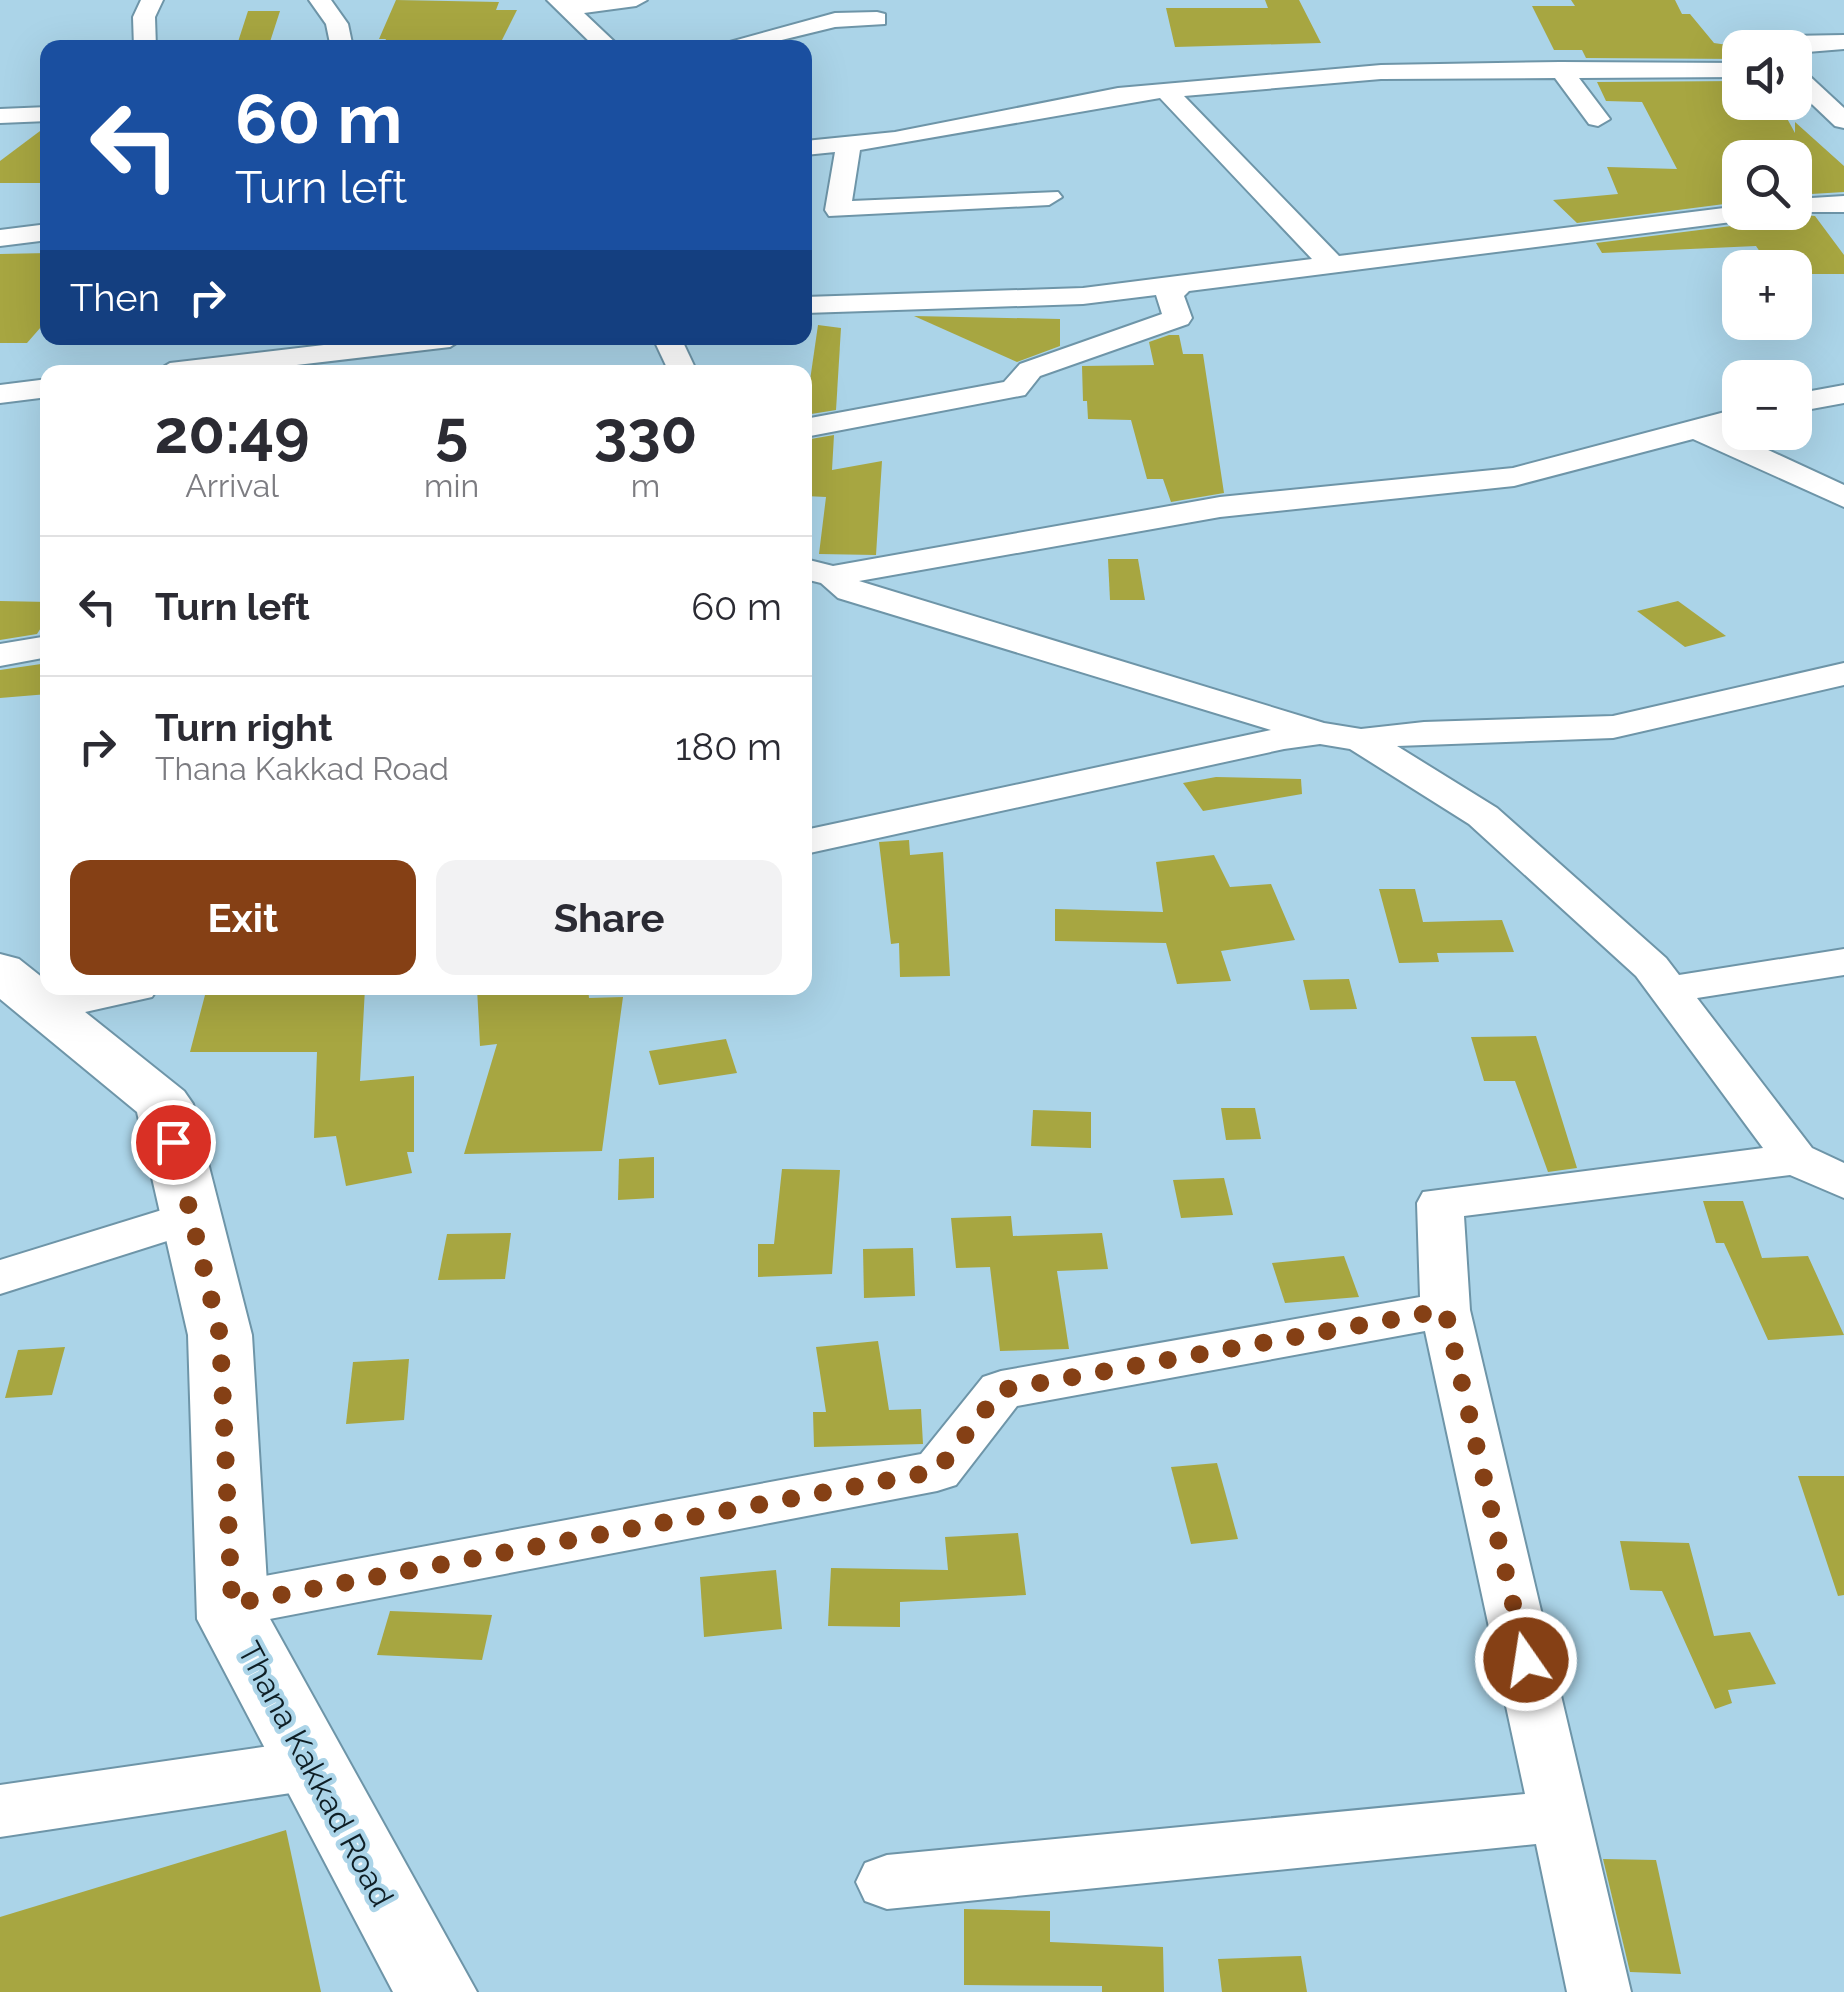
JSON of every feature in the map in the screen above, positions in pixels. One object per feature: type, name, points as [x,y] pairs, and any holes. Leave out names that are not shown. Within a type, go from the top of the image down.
[{"type":"main road","name":"Thana Kakkad Road","points":[[22,989],[164,1104],[220,1335],[233,1619],[436,1992]]},
{"type":"street","points":[[144,40],[144,17],[152,0]]},
{"type":"street","points":[[320,0],[337,24],[340,40]]},
{"type":"street","points":[[562,4],[636,0]]},
{"type":"street","points":[[562,4],[601,40]]},
{"type":"street","points":[[751,40],[835,20],[876,19]]},
{"type":"street","points":[[1812,43],[1844,42]]},
{"type":"street","points":[[1560,70],[1598,119]]},
{"type":"street","points":[[812,147],[989,122],[1118,95],[1381,72],[1722,70]]},
{"type":"street","points":[[1812,91],[1844,121]]},
{"type":"street","points":[[1167,92],[1334,266]]},
{"type":"street","points":[[0,116],[40,114]]},
{"type":"street","points":[[849,144],[838,210],[1049,197]]},
{"type":"street","points":[[1812,205],[1842,202]]},
{"type":"street","points":[[812,304],[1083,296],[1722,216]]},
{"type":"street","points":[[0,238],[40,233]]},
{"type":"street","points":[[812,427],[1014,389],[1030,370],[1178,318],[1170,295],[1179,285]]},
{"type":"street","points":[[228,365],[392,345]]},
{"type":"street","points":[[0,394],[40,389]]},
{"type":"street","points":[[1812,400],[1844,394]]},
{"type":"street","points":[[819,573],[1220,507],[1514,477],[1722,422]]},
{"type":"street","points":[[1697,429],[1844,497]]},
{"type":"street","points":[[819,573],[850,591],[1320,733],[1361,740],[1403,732],[1612,728],[1717,708],[1844,674]]},
{"type":"street","points":[[0,655],[40,648]]},
{"type":"street","points":[[812,841],[1320,733]]},
{"type":"street","points":[[1361,740],[1483,816],[1651,967],[1796,1159],[1844,1182]]},
{"type":"street","points":[[1668,990],[1844,962]]},
{"type":"street","points":[[1600,1992],[1445,1310],[1440,1203],[1796,1159]]},
{"type":"street","points":[[0,1277],[191,1217]]},
{"type":"street","points":[[232,1604],[937,1471],[1001,1390],[1445,1310]]},
{"type":"street","points":[[0,1811],[311,1765]]},
{"type":"street","points":[[886,1882],[1562,1816]]},
{"type":"building","points":[[396,0],[499,2],[496,10],[517,10],[502,40],[379,39]]},
{"type":"building","points":[[1265,0],[1299,0],[1321,43],[1175,47],[1166,8],[1268,8]]},
{"type":"building","points":[[1571,0],[1675,0],[1682,14],[1690,14],[1714,43],[1722,44],[1722,59],[1586,58],[1582,50],[1554,50],[1532,6],[1575,6]]},
{"type":"building","points":[[248,11],[280,11],[271,40],[239,40]]},
{"type":"building","points":[[1722,81],[1722,120],[1788,120],[1795,133],[1795,122],[1844,166],[1844,192],[1812,194],[1812,140],[1722,140],[1722,204],[1577,223],[1553,200],[1618,194],[1607,167],[1677,169],[1642,102],[1606,101],[1597,82]]},
{"type":"building","points":[[40,131],[40,183],[0,183],[0,161]]},
{"type":"building","points":[[1815,216],[1844,255],[1844,274],[1812,274],[1812,250],[1759,250],[1756,246],[1602,253],[1596,243],[1722,227],[1812,230]]},
{"type":"building","points":[[40,253],[40,328],[27,343],[0,343],[0,254]]},
{"type":"building","points":[[914,316],[1060,319],[1060,346],[1017,362]]},
{"type":"building","points":[[818,325],[841,328],[836,410],[812,414],[812,367]]},
{"type":"building","points":[[1179,335],[1183,354],[1203,354],[1224,493],[1171,502],[1163,479],[1147,479],[1131,420],[1088,419],[1082,366],[1154,365],[1149,342]]},
{"type":"building","points":[[834,435],[832,470],[882,461],[876,555],[819,554],[826,497],[812,496],[812,439]]},
{"type":"building","points":[[1108,559],[1138,559],[1145,600],[1110,600]]},
{"type":"building","points":[[0,601],[40,602],[37,634],[0,640]]},
{"type":"building","points":[[1678,601],[1726,636],[1685,647],[1637,611]]},
{"type":"building","points":[[40,664],[40,695],[0,698],[0,670]]},
{"type":"building","points":[[1216,777],[1301,779],[1302,794],[1203,811],[1183,783]]},
{"type":"building","points":[[909,840],[910,855],[943,852],[950,976],[900,977],[899,943],[891,944],[879,842]]},
{"type":"building","points":[[1214,855],[1230,887],[1271,884],[1295,940],[1221,951],[1231,981],[1177,984],[1166,943],[1055,941],[1055,909],[1163,912],[1156,862]]},
{"type":"building","points":[[1379,889],[1415,889],[1423,922],[1502,920],[1514,952],[1437,953],[1439,962],[1399,963]]},
{"type":"building","points":[[1349,979],[1357,1009],[1310,1010],[1303,980]]},
{"type":"building","points":[[205,995],[365,995],[360,1081],[414,1076],[414,1152],[407,1152],[412,1173],[346,1186],[336,1136],[314,1138],[317,1052],[190,1052]]},
{"type":"building","points":[[477,995],[623,997],[602,1151],[464,1154],[497,1044],[480,1046]]},
{"type":"building","points":[[1536,1036],[1577,1168],[1548,1172],[1515,1081],[1484,1081],[1471,1037]]},
{"type":"building","points":[[726,1039],[737,1073],[659,1085],[649,1051]]},
{"type":"building","points":[[1221,1108],[1255,1108],[1261,1139],[1226,1140]]},
{"type":"building","points":[[1033,1110],[1091,1112],[1091,1148],[1031,1146]]},
{"type":"building","points":[[654,1157],[654,1198],[618,1200],[619,1159]]},
{"type":"building","points":[[782,1169],[840,1170],[832,1274],[758,1277],[758,1244],[774,1244]]},
{"type":"building","points":[[1224,1178],[1233,1215],[1181,1218],[1173,1180]]},
{"type":"building","points":[[1703,1201],[1743,1201],[1762,1258],[1808,1256],[1844,1335],[1768,1340],[1724,1243],[1716,1243]]},
{"type":"building","points":[[1011,1216],[1013,1236],[1102,1233],[1108,1269],[1057,1271],[1069,1349],[1000,1351],[990,1267],[956,1268],[951,1218]]},
{"type":"building","points":[[511,1233],[505,1279],[438,1280],[447,1234]]},
{"type":"building","points":[[913,1248],[915,1296],[864,1298],[863,1249]]},
{"type":"building","points":[[1344,1256],[1359,1297],[1285,1303],[1272,1263]]},
{"type":"building","points":[[878,1341],[889,1410],[921,1409],[923,1444],[814,1447],[813,1412],[826,1412],[816,1347]]},
{"type":"building","points":[[65,1347],[52,1395],[5,1398],[18,1350]]},
{"type":"building","points":[[409,1359],[404,1420],[346,1424],[353,1362]]},
{"type":"building","points":[[1217,1463],[1238,1539],[1191,1544],[1171,1467]]},
{"type":"building","points":[[1798,1476],[1844,1476],[1844,1595],[1838,1596]]},
{"type":"building","points":[[1018,1533],[1026,1595],[900,1602],[900,1627],[828,1626],[831,1568],[948,1570],[945,1537]]},
{"type":"building","points":[[1620,1541],[1689,1543],[1714,1636],[1750,1632],[1776,1684],[1728,1690],[1732,1703],[1715,1709],[1662,1591],[1630,1590]]},
{"type":"building","points":[[776,1570],[782,1629],[704,1637],[700,1577]]},
{"type":"building","points":[[390,1611],[492,1615],[482,1660],[377,1655]]},
{"type":"building","points":[[286,1830],[321,1992],[0,1992],[0,1917]]},
{"type":"building","points":[[1603,1859],[1656,1860],[1681,1974],[1630,1972]]},
{"type":"building","points":[[964,1909],[1050,1911],[1050,1942],[1163,1947],[1164,1992],[1102,1992],[1102,1986],[964,1985]]},
{"type":"building","points":[[1301,1956],[1307,1992],[1222,1992],[1218,1959]]},
{"type":"route","points":[[173,1142],[220,1335],[232,1604],[937,1471],[1001,1390],[1445,1310],[1526,1660]]}]
